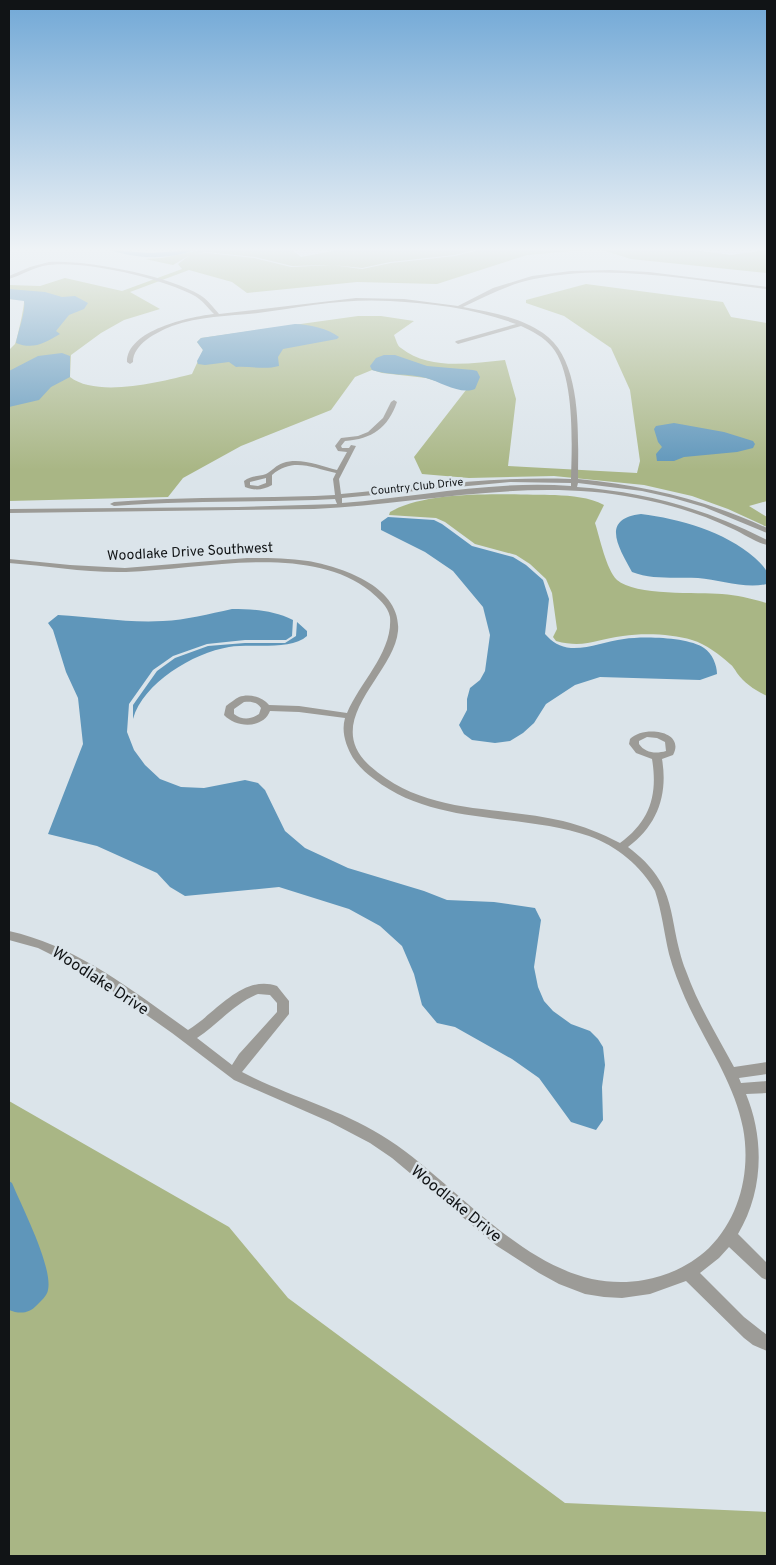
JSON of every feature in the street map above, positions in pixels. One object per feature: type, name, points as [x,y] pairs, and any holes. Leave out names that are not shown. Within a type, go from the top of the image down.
[{"type":"street","points":[[130,362],[129,358],[132,351],[142,340],[153,332],[181,323]]},
{"type":"street","points":[[517,323],[538,333],[552,343],[562,359],[572,397],[574,484]]},
{"type":"street","points":[[458,342],[521,324]]},
{"type":"street","points":[[340,505],[336,479],[346,463],[351,450],[360,438],[386,418],[394,402]]},
{"type":"street","points":[[351,450],[340,450],[338,446],[343,439],[360,438]]},
{"type":"street","points":[[269,475],[278,466],[296,462],[340,472]]},
{"type":"street","name":"Country Club Drive","points":[[61,510],[151,501],[338,497],[482,482],[574,484],[628,486],[667,494],[720,510],[767,531]]},
{"type":"street","name":"Country Club Drive","points":[[9,511],[340,505],[574,484],[666,502],[764,537],[767,543]]},
{"type":"street","name":"Woodlake Drive Southwest","points":[[9,561],[123,570],[236,561],[275,560],[314,566],[355,578],[373,588],[386,600],[392,610],[395,623],[393,638],[350,716],[348,736],[361,762],[376,776],[409,795],[455,810],[570,826],[597,835],[621,847],[649,872],[664,898],[681,974],[692,1001],[732,1073]]},
{"type":"street","points":[[266,708],[299,709],[350,716]]},
{"type":"street","points":[[621,847],[640,834],[651,816],[659,786],[657,757]]},
{"type":"street","name":"Woodlake Drive","points":[[9,936],[35,941],[62,952],[188,1037],[234,1073],[330,1115],[389,1148],[488,1229],[543,1267],[582,1285],[602,1289],[625,1290],[668,1281],[688,1272],[706,1260],[729,1236],[746,1200],[753,1167],[752,1133],[739,1088],[732,1073]]},
{"type":"street","points":[[188,1037],[219,1016],[242,995],[257,989],[273,990],[284,1001],[283,1014],[244,1058],[234,1073]]},
{"type":"street","points":[[732,1073],[767,1068]]},
{"type":"street","points":[[739,1088],[767,1087]]},
{"type":"street","points":[[729,1236],[767,1273]]},
{"type":"street","points":[[688,1272],[742,1326],[761,1342],[767,1343]]},
{"type":"green space","points":[[20,323],[119,323],[101,333],[71,355],[70,377],[96,387],[112,387],[147,384],[192,374],[203,350],[197,342],[201,338],[308,323],[411,323],[394,335],[400,347],[412,355],[438,363],[451,364],[505,360],[516,399],[508,466],[637,473],[640,461],[630,390],[611,348],[574,323],[767,323],[767,501],[749,506],[767,517],[767,527],[728,509],[692,496],[644,485],[554,476],[469,478],[422,474],[414,457],[466,390],[426,378],[382,373],[372,370],[355,377],[331,410],[241,446],[183,478],[168,497],[9,501],[9,350],[16,341]]},
{"type":"green space","points":[[493,494],[574,496],[604,505],[595,523],[613,575],[617,580],[626,585],[652,591],[711,593],[745,597],[767,603],[767,696],[747,683],[732,666],[717,654],[692,640],[676,636],[649,634],[614,637],[583,644],[556,641],[553,637],[557,629],[552,593],[546,579],[530,564],[516,555],[475,544],[445,522],[436,518],[389,515],[390,512],[407,505],[448,497]]},
{"type":"green space","points":[[9,1101],[229,1227],[288,1298],[565,1503],[767,1512],[767,1556],[9,1556]]},
{"type":"water","points":[[21,323],[62,323],[56,331],[60,334],[49,340],[33,346],[16,343]]},
{"type":"water","points":[[295,324],[318,328],[339,337],[337,339],[283,349],[278,357],[279,366],[274,367],[236,367],[229,362],[198,364],[197,361],[203,350],[197,342],[201,338]]},
{"type":"water","points":[[62,353],[70,356],[70,377],[51,387],[39,400],[9,407],[9,371],[38,356]]},
{"type":"water","points":[[384,355],[395,355],[427,366],[473,370],[477,371],[480,377],[475,389],[463,390],[419,376],[372,370],[370,366],[376,358]]},
{"type":"water","points":[[674,423],[724,432],[753,441],[755,444],[753,448],[737,452],[684,457],[674,461],[657,461],[656,454],[662,447],[658,442],[654,429],[656,426]]},
{"type":"water","points":[[641,514],[686,523],[730,540],[762,565],[767,573],[767,584],[741,585],[698,578],[656,577],[632,572],[618,545],[617,528],[620,522],[628,517]]},
{"type":"water","points":[[388,517],[434,520],[472,546],[513,557],[526,565],[543,580],[549,599],[545,634],[553,642],[567,647],[578,648],[632,638],[677,640],[697,644],[707,650],[714,660],[717,674],[700,680],[600,677],[575,685],[546,704],[534,723],[510,741],[495,743],[472,740],[464,734],[459,725],[467,710],[470,688],[480,680],[485,671],[490,635],[483,607],[453,571],[425,552],[381,530],[381,522]]},
{"type":"water","points":[[232,609],[263,611],[293,620],[292,636],[286,640],[245,640],[207,644],[173,656],[153,670],[129,704],[127,732],[134,750],[145,765],[160,779],[181,787],[204,788],[245,780],[258,783],[265,790],[285,831],[305,848],[348,868],[447,900],[494,902],[535,908],[541,920],[534,967],[538,987],[544,1001],[553,1011],[571,1024],[590,1031],[603,1047],[605,1065],[602,1087],[603,1120],[596,1130],[571,1122],[539,1078],[512,1059],[455,1027],[437,1023],[422,1005],[414,974],[402,946],[380,926],[349,909],[279,887],[185,896],[170,887],[157,873],[97,846],[48,834],[83,744],[78,698],[66,672],[53,630],[48,623],[58,615],[124,621],[163,621]]},
{"type":"water","points":[[297,622],[307,631],[307,636],[300,641],[281,645],[229,647],[215,650],[185,663],[158,682],[147,693],[133,719],[133,705],[157,671],[175,658],[208,646],[245,643],[285,643],[296,636]]},
{"type":"water","points":[[9,1181],[12,1183],[36,1237],[46,1267],[48,1280],[48,1290],[45,1296],[34,1308],[24,1312],[9,1310]]}]
